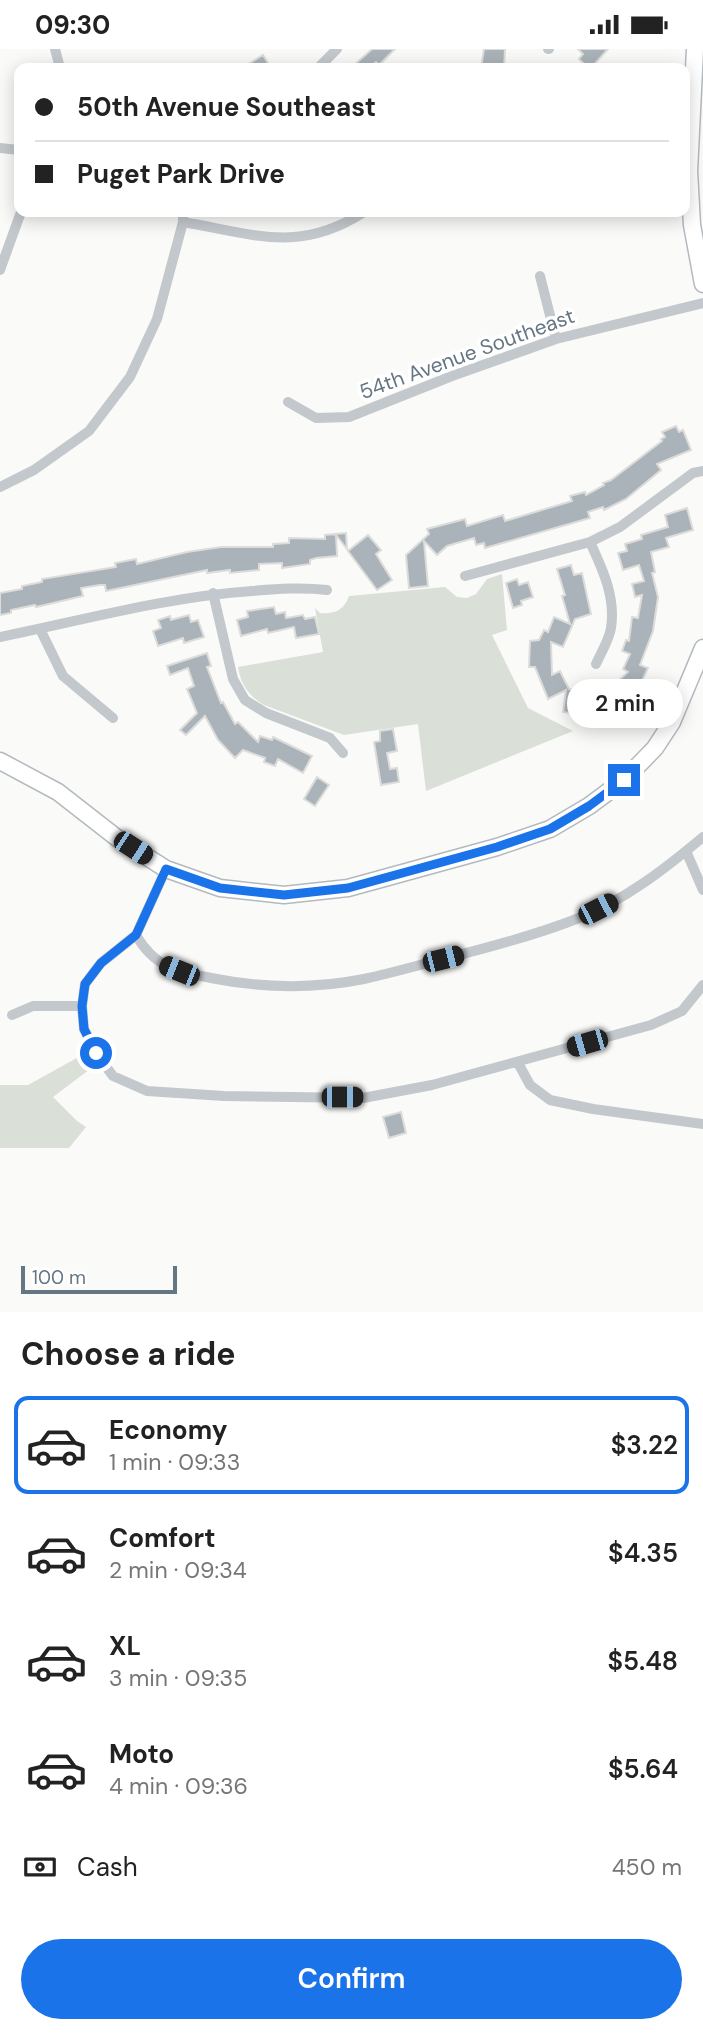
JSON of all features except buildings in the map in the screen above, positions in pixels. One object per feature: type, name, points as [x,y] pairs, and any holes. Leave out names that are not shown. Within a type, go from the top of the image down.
[{"type":"street","points":[[323,63],[337,49]]},
{"type":"street","points":[[690,151],[695,49]]},
{"type":"street","points":[[690,189],[692,225],[703,284]]},
{"type":"street","points":[[0,270],[19,217]]},
{"type":"street","points":[[0,487],[34,470],[89,431],[130,377],[157,319],[183,217],[281,239],[312,236],[343,226],[356,217]]},
{"type":"street","points":[[540,276],[556,339]]},
{"type":"street","name":"54th Avenue Southeast","points":[[288,402],[316,418],[349,417],[556,339],[703,303]]},
{"type":"street","points":[[465,576],[590,542],[620,527],[693,473],[703,471]]},
{"type":"street","points":[[590,542],[606,576],[611,606],[611,629],[596,664]]},
{"type":"street","points":[[0,637],[129,608],[213,593],[305,587],[327,590]]},
{"type":"street","points":[[213,593],[233,679],[245,700],[266,713],[330,738],[343,753]]},
{"type":"street","points":[[40,629],[63,675],[113,718]]},
{"type":"street","points":[[0,761],[58,792],[117,838],[166,869],[220,888],[284,895],[335,890],[408,873],[550,829],[589,806],[624,780],[655,748],[672,722],[703,648]]},
{"type":"street","points":[[136,935],[141,944],[162,965],[215,979],[267,985],[313,986],[364,979],[495,946],[581,917],[632,891],[703,837]]},
{"type":"street","points":[[686,851],[703,890]]},
{"type":"street","points":[[166,869],[136,935],[101,963],[85,984],[82,1006],[84,1029],[96,1053],[113,1076],[147,1091],[224,1096],[363,1098],[432,1085],[651,1025],[682,1011],[703,985]]},
{"type":"street","points":[[12,1015],[33,1006],[82,1006]]},
{"type":"street","points":[[518,1063],[530,1085],[550,1100],[593,1109],[703,1124]]},
{"type":"shaded area","points":[[502,574],[507,630],[492,635],[528,708],[573,731],[426,791],[418,724],[344,735],[264,705],[246,689],[241,679],[238,667],[323,652],[315,608],[320,613],[330,613],[338,611],[349,596],[445,587],[457,597],[467,598],[476,594],[487,579]]},
{"type":"shaded area","points":[[84,1054],[94,1066],[53,1097],[86,1127],[69,1148],[0,1148],[0,1085],[28,1085]]},
{"type":"route","points":[[96,1053],[84,1029],[82,1006],[85,984],[101,963],[136,935],[166,869],[220,888],[284,895],[348,888],[408,873],[550,829],[589,806],[624,780]]}]
